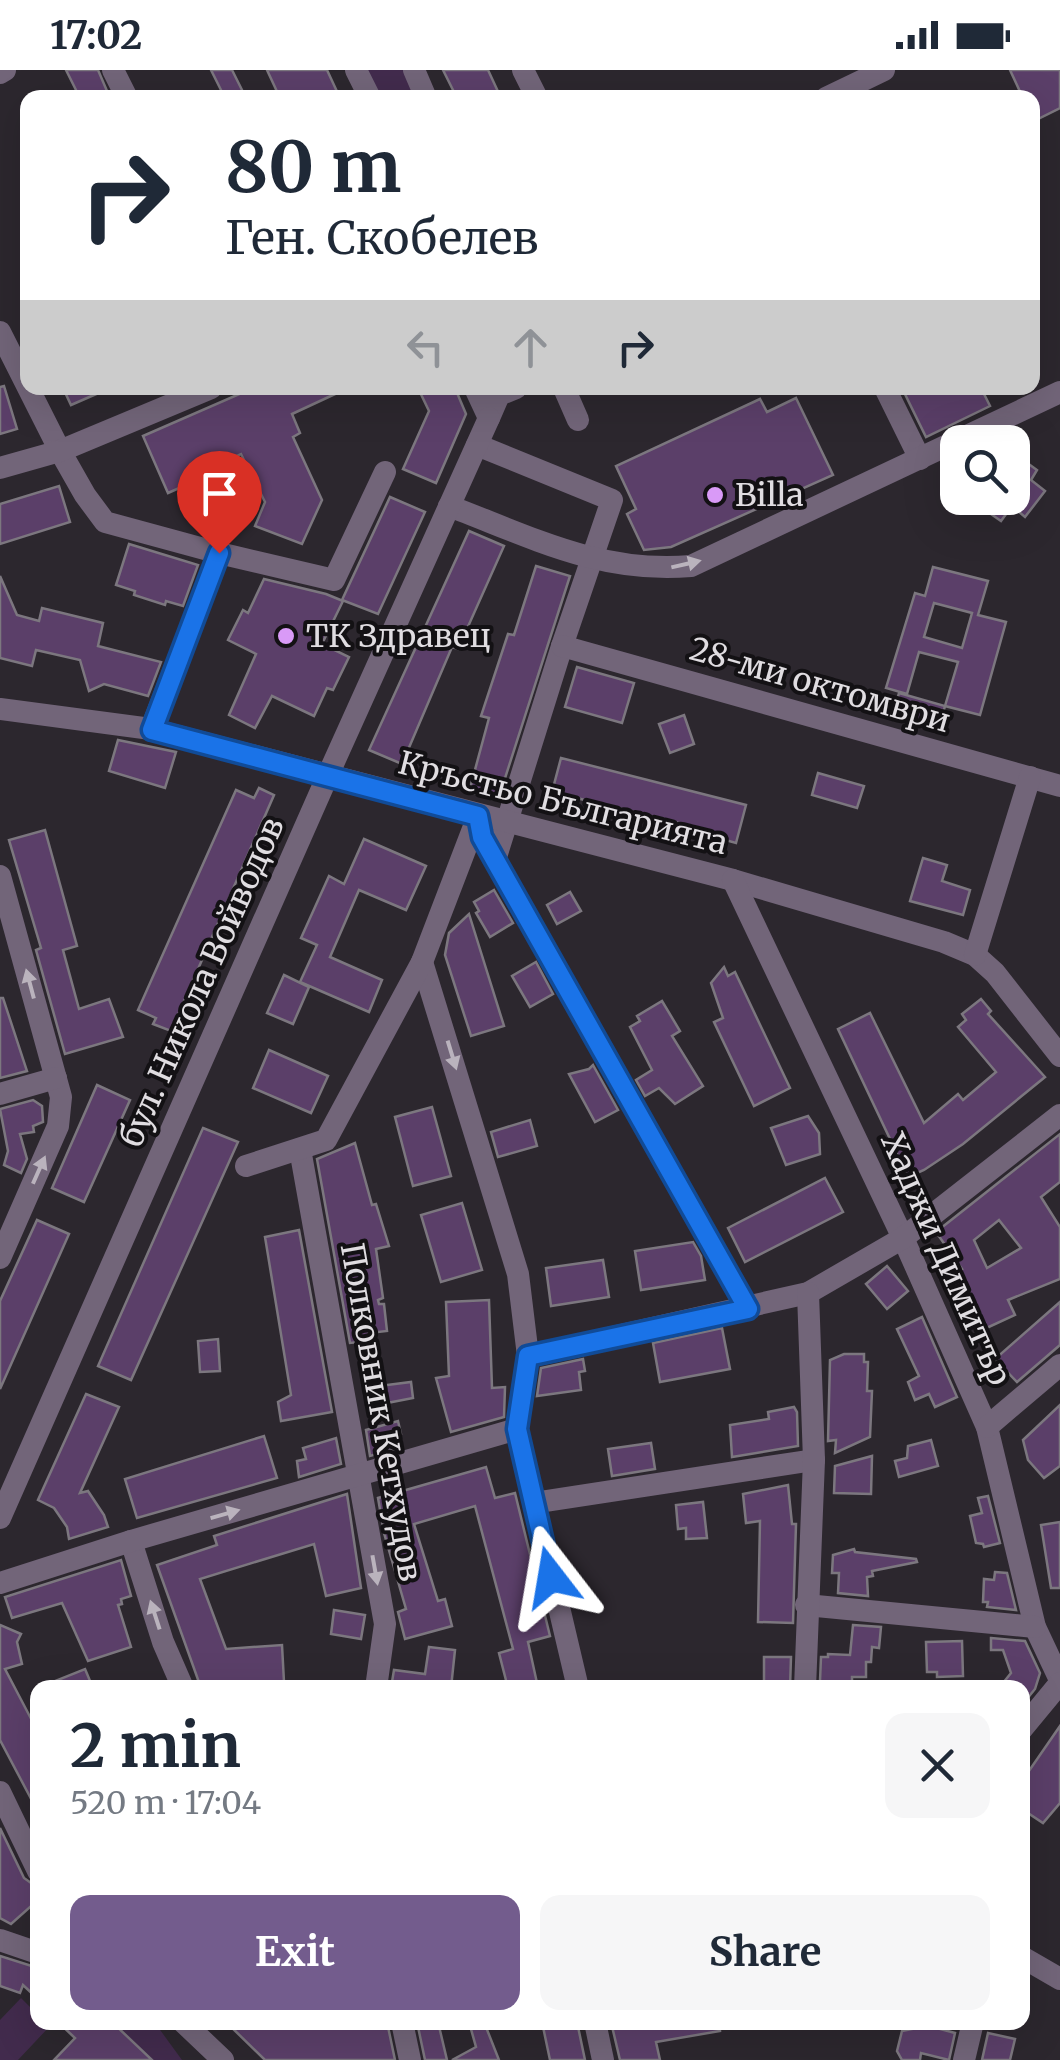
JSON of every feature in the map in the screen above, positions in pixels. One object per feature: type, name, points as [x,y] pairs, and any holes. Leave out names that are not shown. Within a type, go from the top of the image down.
[{"type":"street","points":[[843,90],[884,70]]},
{"type":"street","points":[[0,332],[20,372]]},
{"type":"street","points":[[449,506],[590,560],[639,568],[691,566],[1060,392]]},
{"type":"street","points":[[32,395],[84,495],[105,522],[334,580],[385,472]]},
{"type":"street","points":[[0,468],[60,451],[194,395]]},
{"type":"street","points":[[478,395],[489,418]]},
{"type":"street","name":"бул. Никола Войводов","points":[[0,1518],[498,395]]},
{"type":"street","points":[[567,395],[578,420]]},
{"type":"street","points":[[888,395],[920,458]]},
{"type":"street","points":[[477,444],[612,500],[495,860]]},
{"type":"street","points":[[152,730],[219,553]]},
{"type":"street","name":"28-ми октомври","points":[[562,646],[1060,786]]},
{"type":"street","name":"Кръстьо Българията","points":[[0,710],[152,730],[733,880],[944,942],[975,955],[995,974],[1060,1056]]},
{"type":"street","points":[[975,955],[1030,778]]},
{"type":"street","points":[[478,816],[482,837],[748,1309]]},
{"type":"street","points":[[246,1166],[326,1140],[422,962],[478,816]]},
{"type":"street","points":[[0,876],[61,1097],[58,1126],[0,1258]]},
{"type":"street","name":"Хаджи Димитър","points":[[733,880],[903,1238],[987,1427],[1035,1627],[1060,1681]]},
{"type":"street","points":[[422,962],[518,1274],[528,1356],[517,1429],[576,1680]]},
{"type":"street","points":[[0,1094],[56,1078]]},
{"type":"street","points":[[528,1356],[808,1293],[903,1238],[1060,1115]]},
{"type":"street","name":"Полковник Кетхудов","points":[[300,1149],[385,1624],[377,1680]]},
{"type":"street","points":[[805,1680],[814,1460],[808,1293]]},
{"type":"street","points":[[987,1427],[1060,1365]]},
{"type":"street","points":[[0,1584],[517,1429]]},
{"type":"street","points":[[533,1503],[814,1460]]},
{"type":"street","points":[[131,1542],[180,1680]]},
{"type":"street","points":[[806,1605],[1035,1627]]},
{"type":"street","points":[[1030,1719],[1060,1681]]},
{"type":"street","points":[[0,1792],[30,1854]]},
{"type":"street","points":[[1030,1961],[1060,1979]]},
{"type":"street","points":[[191,2030],[222,2060]]},
{"type":"street","points":[[404,2030],[410,2060]]},
{"type":"street","points":[[597,2030],[603,2060]]},
{"type":"street","points":[[964,2060],[971,2030]]},
{"type":"shaded area","points":[[356,70],[410,70],[420,90],[366,90]]},
{"type":"shaded area","points":[[21,1998],[30,2007],[30,2030],[46,2030],[18,2060],[0,2060],[0,2020]]},
{"type":"shaded area","points":[[120,2030],[160,2030],[182,2060],[152,2060]]},
{"type":"building","points":[[66,70],[98,70],[107,90],[76,90]]},
{"type":"building","points":[[211,70],[232,70],[242,90],[221,90]]},
{"type":"building","points":[[267,70],[327,70],[336,90],[276,90]]},
{"type":"building","points":[[443,70],[488,70],[497,90],[453,90]]},
{"type":"building","points":[[1010,70],[1060,70],[1060,108],[1040,118],[1040,90],[1019,90]]},
{"type":"building","points":[[4,386],[17,429],[0,434],[0,387]]},
{"type":"building","points":[[66,395],[94,395],[71,405]]},
{"type":"building","points":[[237,395],[333,395],[292,414],[300,433],[293,437],[322,500],[302,544],[255,526],[265,502],[241,454],[201,471],[202,478],[168,493],[143,436]]},
{"type":"building","points":[[421,395],[458,395],[466,414],[436,483],[403,469],[429,411]]},
{"type":"building","points":[[905,395],[984,395],[990,406],[951,425],[940,425],[940,430],[926,437]]},
{"type":"building","points":[[796,398],[833,475],[671,547],[644,550],[627,514],[636,509],[616,466],[760,399],[767,412]]},
{"type":"building","points":[[1030,465],[1037,470],[1031,480],[1045,491],[1030,510]]},
{"type":"building","points":[[59,486],[70,522],[0,544],[0,504]]},
{"type":"building","points":[[390,497],[425,512],[378,614],[342,600]]},
{"type":"building","points":[[469,531],[504,546],[458,649],[452,647],[402,764],[369,750]]},
{"type":"building","points":[[129,544],[198,565],[183,606],[166,601],[165,605],[116,585]]},
{"type":"building","points":[[536,566],[570,576],[498,800],[469,792],[489,718],[481,716],[508,634],[514,635]]},
{"type":"building","points":[[933,567],[988,581],[978,615],[1006,622],[980,715],[945,706],[958,662],[919,652],[907,694],[886,688],[915,593],[925,596]],"holes":[[[934,603],[972,613],[962,648],[924,637]]]},
{"type":"building","points":[[0,576],[17,615],[39,621],[42,608],[103,623],[98,646],[161,662],[148,696],[104,684],[89,691],[80,660],[36,650],[32,666],[0,658]]},
{"type":"building","points":[[264,579],[343,601],[322,644],[349,657],[333,690],[327,688],[314,716],[272,696],[255,728],[229,715],[256,654],[228,640],[243,610],[248,613]]},
{"type":"building","points":[[577,667],[634,683],[622,723],[565,707]]},
{"type":"building","points":[[899,693],[945,706],[938,730],[892,717]]},
{"type":"building","points":[[684,715],[694,744],[670,753],[659,724]]},
{"type":"building","points":[[118,740],[176,752],[165,788],[109,771]]},
{"type":"building","points":[[561,758],[746,805],[736,843],[682,828],[683,824],[552,792]]},
{"type":"building","points":[[818,773],[864,786],[857,808],[812,795]]},
{"type":"building","points":[[259,788],[274,795],[171,1031],[153,1024],[156,1018],[138,1010],[236,790],[254,798]]},
{"type":"building","points":[[45,830],[77,946],[63,950],[79,1009],[109,999],[123,1037],[65,1054],[36,950],[41,948],[9,840]]},
{"type":"building","points":[[364,839],[426,866],[406,910],[359,890],[330,957],[382,980],[369,1012],[300,982],[317,945],[301,938],[329,876],[344,884]]},
{"type":"building","points":[[923,858],[947,865],[942,881],[970,890],[963,915],[910,901]]},
{"type":"building","points":[[494,890],[513,923],[490,937],[474,902]]},
{"type":"building","points":[[570,892],[581,911],[557,924],[547,905]]},
{"type":"building","points":[[469,914],[504,1026],[471,1036],[445,955],[449,933]]},
{"type":"building","points":[[536,962],[553,994],[530,1007],[512,976]]},
{"type":"building","points":[[724,967],[728,976],[735,972],[790,1088],[754,1106],[714,1022],[723,1018],[711,983]]},
{"type":"building","points":[[284,975],[309,987],[293,1024],[267,1013]]},
{"type":"building","points":[[0,998],[27,1071],[0,1078]]},
{"type":"building","points":[[981,999],[991,1011],[988,1014],[1045,1077],[963,1144],[908,1177],[838,1029],[870,1013],[924,1123],[958,1094],[963,1100],[996,1072],[958,1027],[966,1020],[962,1014]]},
{"type":"building","points":[[662,1001],[680,1031],[672,1036],[703,1086],[675,1104],[659,1088],[645,1096],[636,1080],[652,1070],[630,1027],[640,1021],[637,1016]]},
{"type":"building","points":[[269,1050],[328,1076],[311,1113],[253,1088]]},
{"type":"building","points":[[593,1065],[618,1110],[595,1122],[569,1074]]},
{"type":"building","points":[[97,1085],[130,1100],[84,1202],[52,1188]]},
{"type":"building","points":[[33,1100],[42,1106],[43,1122],[33,1126],[34,1132],[20,1134],[27,1159],[21,1173],[4,1165],[8,1151],[0,1109]]},
{"type":"building","points":[[432,1107],[451,1176],[413,1186],[395,1117]]},
{"type":"building","points":[[808,1116],[819,1133],[820,1154],[786,1165],[771,1128]]},
{"type":"building","points":[[530,1120],[537,1146],[498,1157],[491,1132]]},
{"type":"building","points":[[203,1128],[238,1142],[131,1380],[98,1366]]},
{"type":"building","points":[[1060,1134],[1060,1182],[1041,1197],[1060,1227],[1060,1279],[1008,1300],[1015,1315],[980,1331],[951,1274],[962,1269],[936,1232]],"holes":[[[999,1220],[1021,1248],[987,1268],[974,1240]]]},
{"type":"building","points":[[355,1143],[372,1205],[376,1204],[389,1246],[376,1249],[383,1298],[378,1300],[384,1304],[387,1331],[369,1333],[370,1341],[350,1343],[317,1159]]},
{"type":"building","points":[[825,1178],[843,1212],[745,1262],[728,1228]]},
{"type":"building","points":[[462,1203],[482,1270],[441,1282],[421,1215]]},
{"type":"building","points":[[37,1220],[69,1234],[0,1389],[0,1301]]},
{"type":"building","points":[[299,1230],[332,1412],[281,1421],[278,1402],[291,1395],[265,1237]]},
{"type":"building","points":[[693,1242],[701,1256],[705,1280],[641,1290],[635,1251]]},
{"type":"building","points":[[603,1260],[609,1297],[551,1306],[546,1268]]},
{"type":"building","points":[[887,1266],[908,1291],[887,1309],[866,1284]]},
{"type":"building","points":[[489,1300],[492,1388],[505,1387],[504,1417],[451,1432],[436,1378],[449,1376],[446,1302]]},
{"type":"building","points":[[1060,1302],[1060,1345],[1017,1382],[995,1359]]},
{"type":"building","points":[[922,1317],[957,1397],[935,1407],[929,1394],[915,1400],[908,1382],[919,1376],[897,1329]]},
{"type":"building","points":[[722,1328],[730,1369],[660,1382],[653,1343]]},
{"type":"building","points":[[218,1339],[220,1371],[200,1372],[198,1341]]},
{"type":"building","points":[[844,1354],[864,1354],[864,1362],[868,1362],[867,1391],[872,1391],[870,1437],[835,1453],[836,1440],[828,1441],[830,1360]]},
{"type":"building","points":[[583,1359],[585,1371],[579,1372],[581,1390],[537,1396],[541,1368]]},
{"type":"building","points":[[411,1382],[413,1398],[382,1404],[379,1386]]},
{"type":"building","points":[[86,1394],[119,1407],[80,1493],[88,1491],[108,1527],[69,1539],[67,1527],[54,1508],[38,1500]]},
{"type":"building","points":[[1060,1405],[1060,1466],[1044,1478],[1028,1460],[1023,1440]]},
{"type":"building","points":[[794,1407],[798,1446],[732,1457],[730,1425],[769,1419],[768,1412]]},
{"type":"building","points":[[398,1421],[398,1448],[370,1456],[366,1430]]},
{"type":"building","points":[[264,1436],[277,1478],[137,1518],[125,1479]]},
{"type":"building","points":[[336,1438],[341,1464],[299,1477],[297,1461],[306,1459],[303,1448]]},
{"type":"building","points":[[931,1440],[938,1466],[899,1477],[895,1461],[907,1458],[908,1446]]},
{"type":"building","points":[[651,1443],[655,1469],[612,1476],[608,1449]]},
{"type":"building","points":[[872,1456],[871,1494],[834,1493],[835,1466]]},
{"type":"building","points":[[486,1467],[495,1498],[515,1493],[550,1636],[528,1642],[536,1680],[506,1680],[499,1653],[513,1649],[475,1506],[414,1524],[438,1601],[445,1599],[452,1626],[405,1639],[398,1612],[406,1609],[378,1498]]},
{"type":"building","points":[[788,1485],[792,1524],[796,1524],[793,1623],[758,1622],[760,1521],[746,1523],[743,1494]]},
{"type":"building","points":[[347,1494],[361,1588],[326,1596],[314,1544],[200,1579],[226,1649],[282,1645],[284,1680],[198,1680],[157,1565],[217,1545],[214,1536]]},
{"type":"building","points":[[988,1496],[1000,1543],[984,1547],[976,1543],[970,1516],[982,1513],[978,1498]]},
{"type":"building","points":[[703,1502],[707,1538],[686,1539],[686,1528],[678,1529],[676,1505]]},
{"type":"building","points":[[1060,1522],[1060,1588],[1051,1588],[1041,1525]]},
{"type":"building","points":[[854,1549],[917,1562],[872,1571],[873,1576],[867,1577],[868,1596],[838,1593],[839,1573],[832,1573],[833,1555]]},
{"type":"building","points":[[121,1560],[131,1596],[121,1599],[122,1604],[118,1605],[131,1647],[88,1661],[62,1603],[12,1618],[5,1597]]},
{"type":"building","points":[[995,1572],[1007,1573],[1016,1610],[987,1607],[988,1602],[983,1602],[984,1579],[994,1580]]},
{"type":"building","points":[[334,1610],[365,1615],[361,1639],[331,1634]]},
{"type":"building","points":[[0,1625],[21,1634],[17,1642],[22,1664],[5,1669],[30,1717],[30,1797],[0,1740]]},
{"type":"building","points":[[853,1625],[881,1627],[879,1648],[872,1647],[871,1662],[866,1662],[866,1677],[820,1680],[821,1657],[850,1655]]},
{"type":"building","points":[[991,1638],[1025,1641],[1040,1673],[1030,1695],[1030,1680],[1005,1680],[1011,1673],[1003,1650],[991,1650]]},
{"type":"building","points":[[962,1641],[963,1676],[937,1677],[937,1672],[927,1672],[926,1642]]},
{"type":"building","points":[[429,1647],[455,1650],[452,1680],[392,1680],[394,1670],[425,1674]]},
{"type":"building","points":[[764,1657],[791,1657],[790,1680],[764,1680]]},
{"type":"building","points":[[85,1669],[90,1680],[58,1680]]},
{"type":"building","points":[[1060,1726],[1060,1803],[1043,1823],[1030,1814],[1030,1769]]},
{"type":"building","points":[[0,1828],[24,1878],[30,1882],[30,1907],[11,1924],[0,1918]]},
{"type":"building","points":[[0,1956],[30,1965],[30,1992],[23,1985],[20,1993],[0,1986]]},
{"type":"building","points":[[66,2030],[120,2030],[152,2060],[54,2060],[75,2038]]},
{"type":"building","points":[[234,2030],[389,2030],[395,2060],[265,2060]]},
{"type":"building","points":[[419,2030],[440,2030],[447,2060],[425,2060]]},
{"type":"building","points":[[471,2030],[487,2030],[499,2060],[452,2060],[476,2047]]},
{"type":"building","points":[[544,2030],[579,2030],[585,2060],[550,2060]]},
{"type":"building","points":[[613,2030],[720,2030],[656,2042],[660,2060],[620,2060]]},
{"type":"building","points":[[902,2031],[955,2033],[949,2060],[921,2053],[920,2060],[902,2060],[897,2051]]},
{"type":"building","points":[[988,2033],[1015,2039],[1010,2060],[982,2060]]},
{"type":"place","name":"Billa","points":[[715,495]]},
{"type":"place","name":"ТК Здравец","points":[[286,636]]},
{"type":"route","points":[[219,553],[152,730],[478,816],[482,837],[748,1309],[528,1356],[517,1429],[551,1577]]}]
